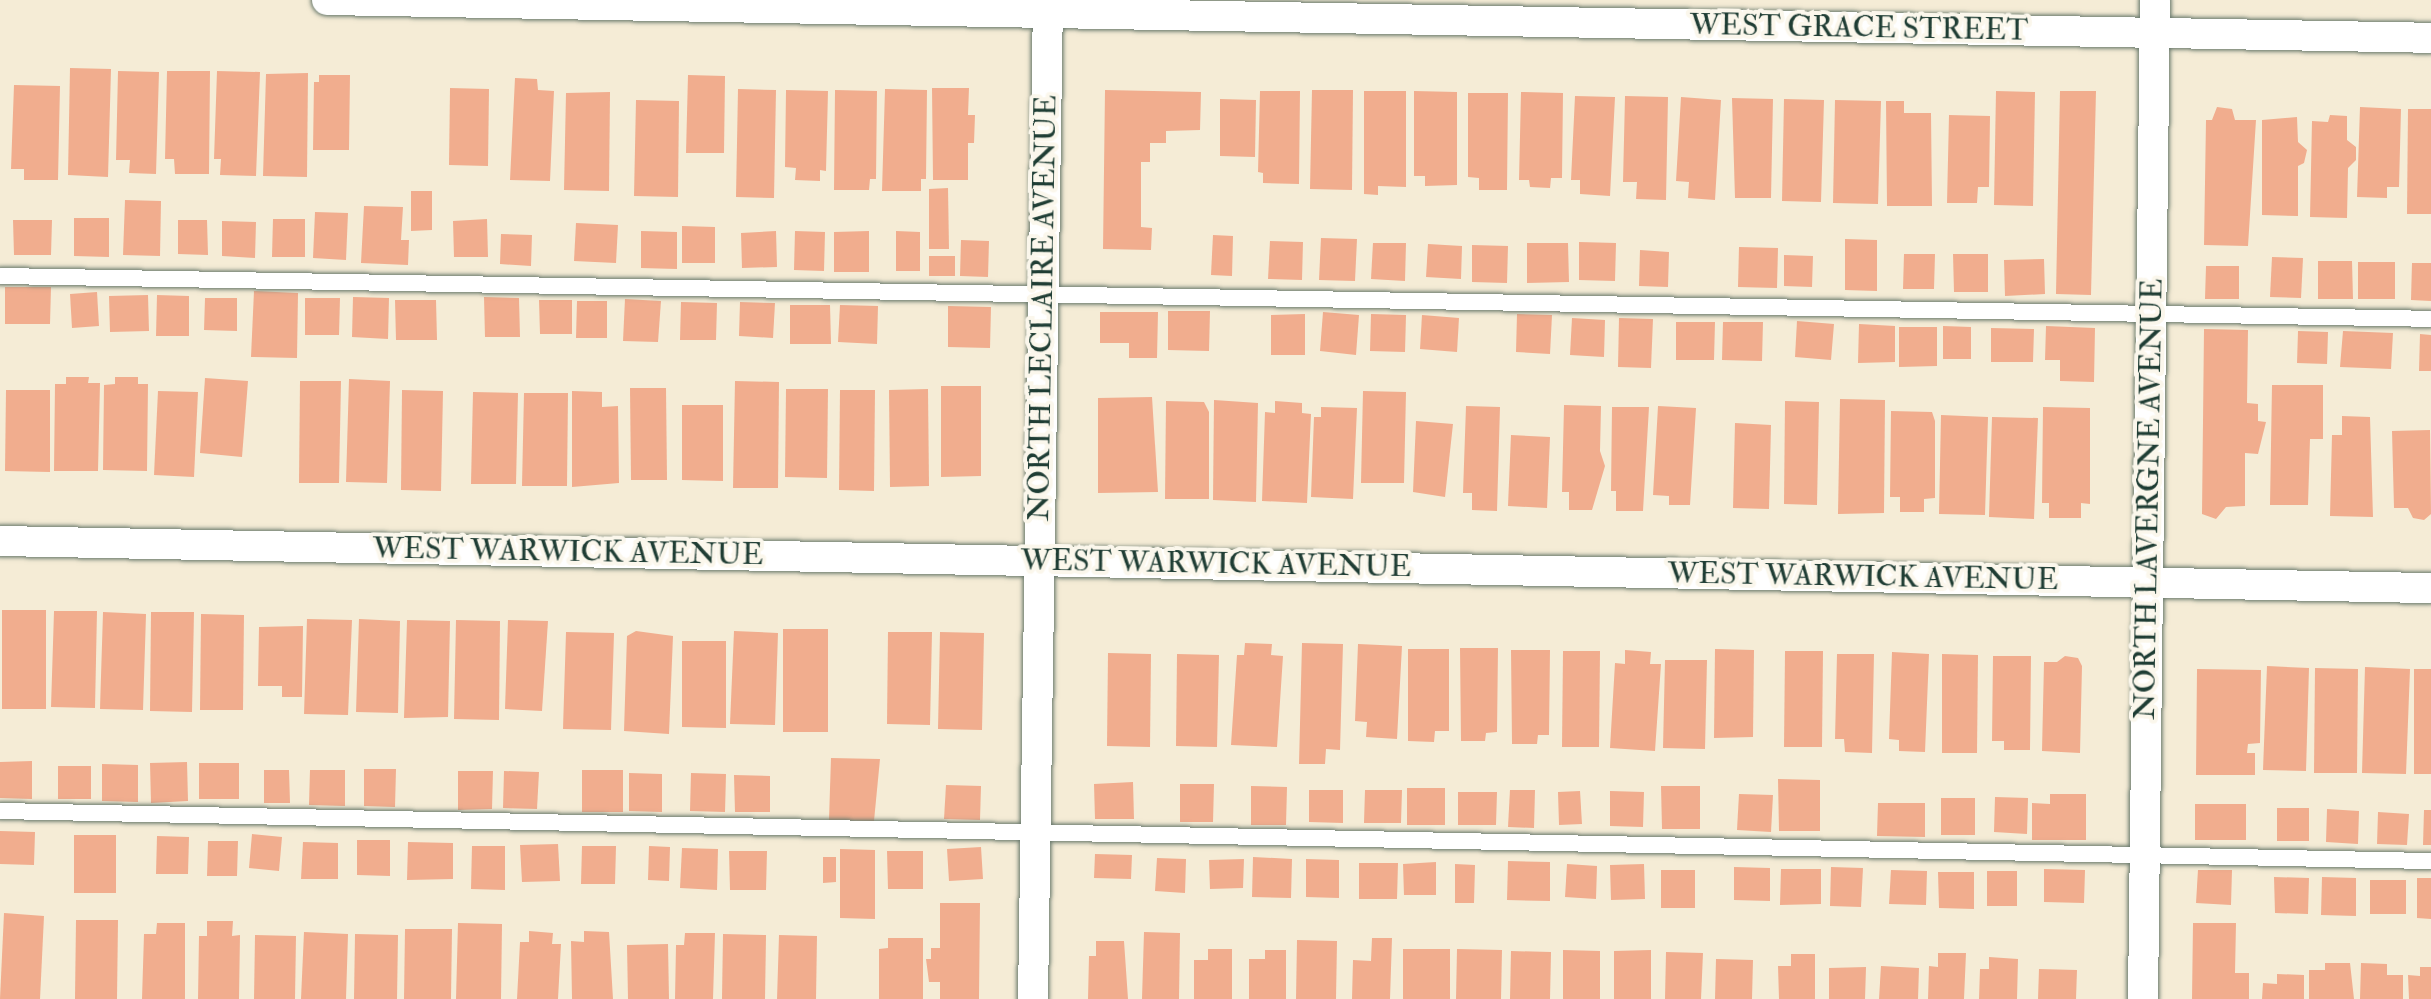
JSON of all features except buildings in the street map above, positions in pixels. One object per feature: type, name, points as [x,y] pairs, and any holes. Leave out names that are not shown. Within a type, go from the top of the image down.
[{"type":"street","name":"WEST GRACE STREET","points":[[327,0],[1048,7],[2431,38]]},
{"type":"street","name":"NORTH LAVERGNE AVENUE","points":[[2143,999],[2155,0]]},
{"type":"street","name":"NORTH LECLAIRE AVENUE","points":[[1033,999],[1048,7]]},
{"type":"street","name":"WEST WARWICK AVENUE","points":[[0,541],[2431,588]]},
{"type":"lane","points":[[0,276],[2431,319]]},
{"type":"lane","points":[[0,811],[2431,861]]}]
